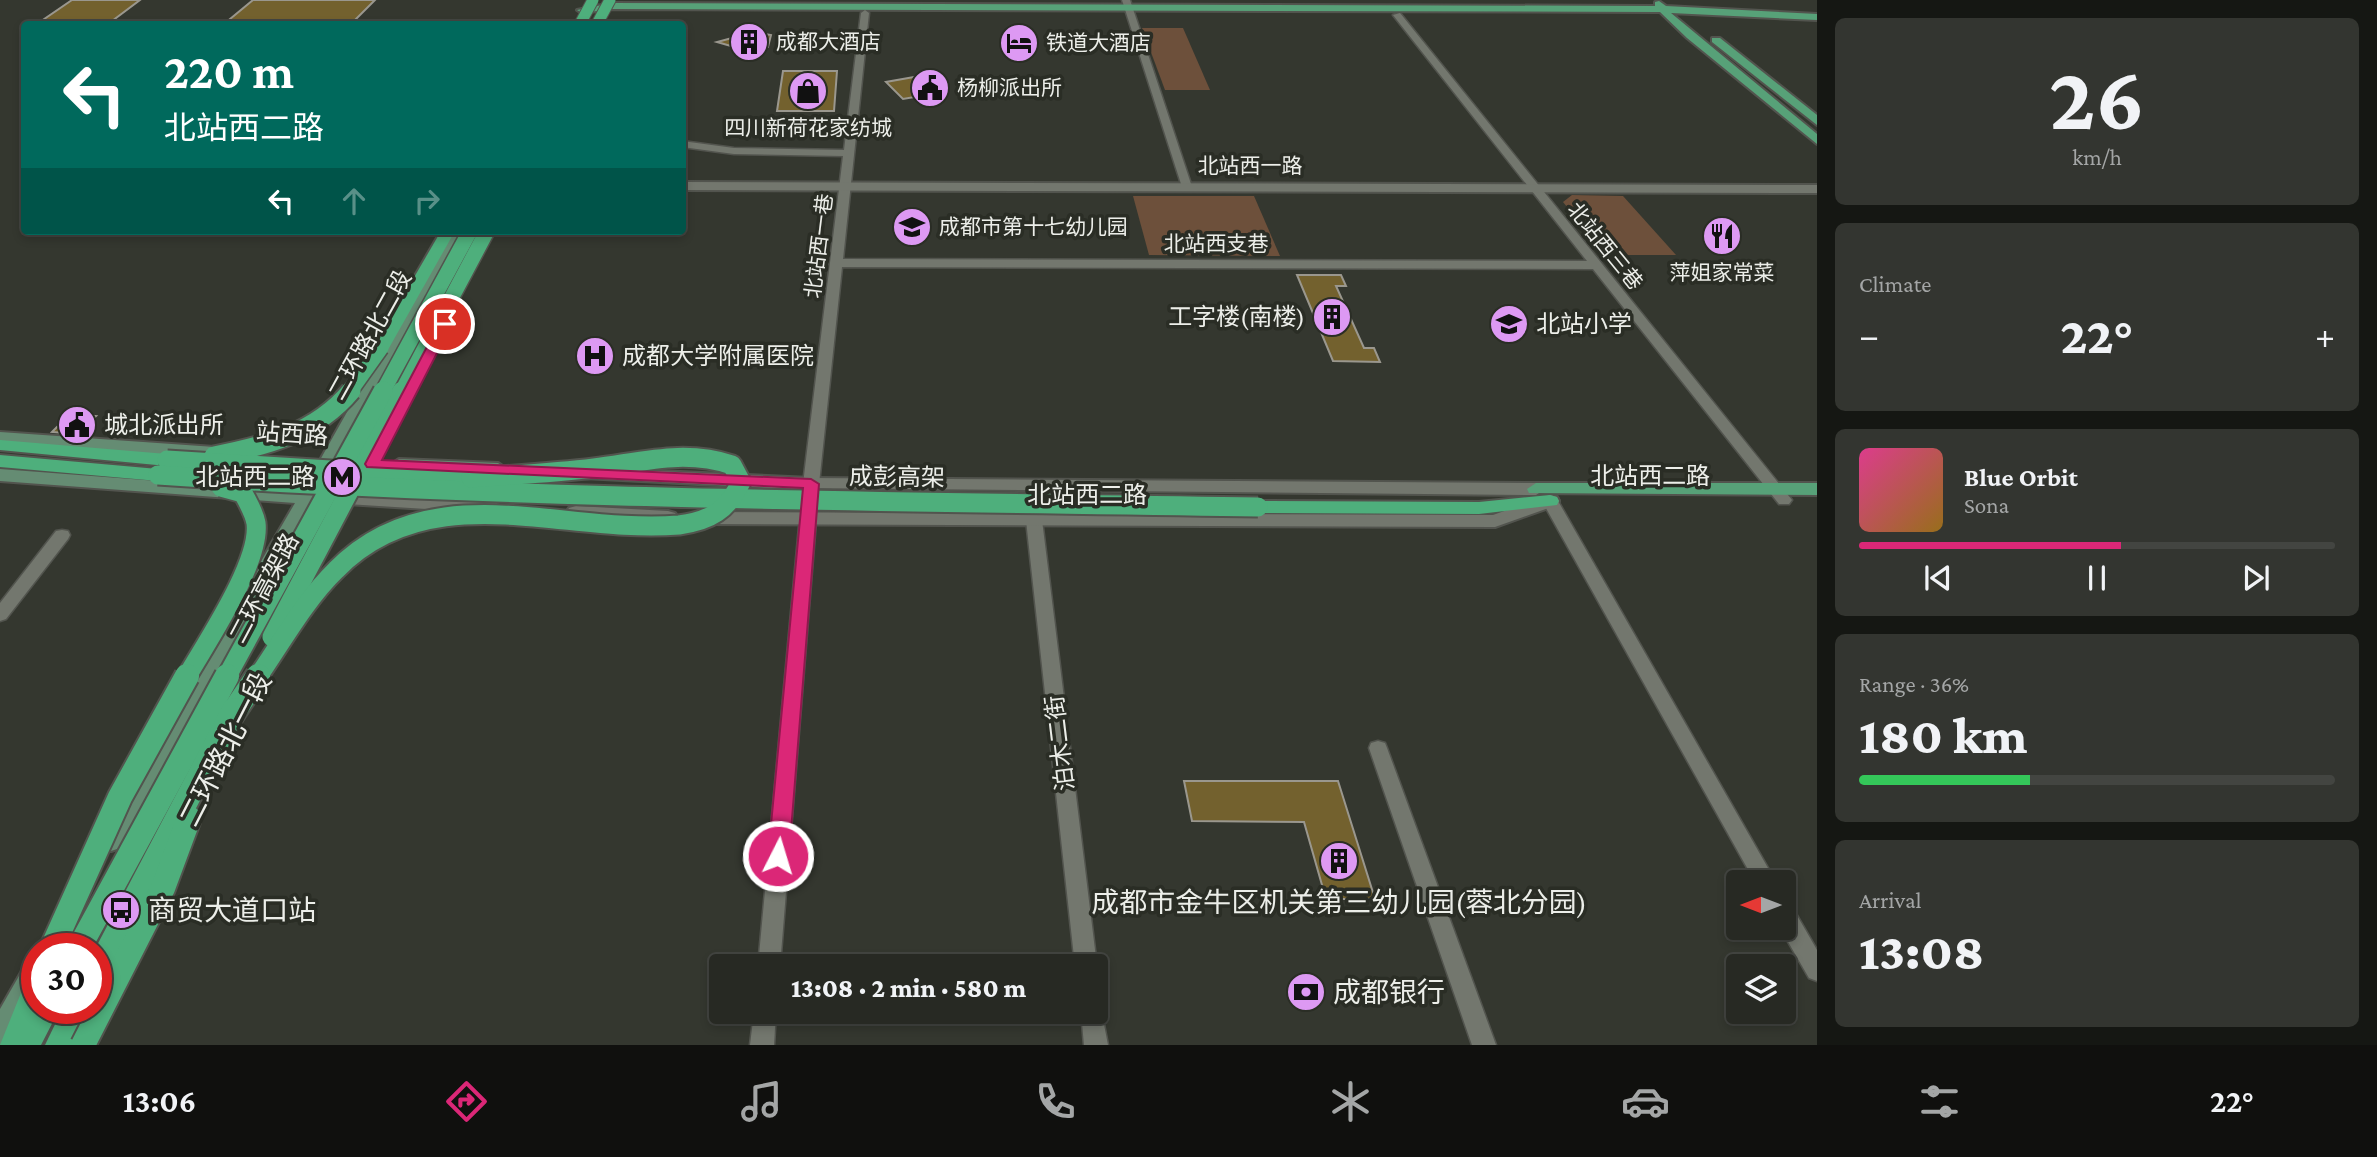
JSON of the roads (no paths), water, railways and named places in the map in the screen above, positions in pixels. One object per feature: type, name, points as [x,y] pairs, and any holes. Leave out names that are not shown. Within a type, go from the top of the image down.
[{"type":"highway","points":[[582,21],[593,0]]},
{"type":"highway","points":[[0,461],[163,468],[285,439],[316,424],[335,409],[364,376],[446,235]]},
{"type":"highway","name":"二环高架路","points":[[87,933],[468,235]]},
{"type":"highway","name":"二环高架路","points":[[112,943],[485,235]]},
{"type":"highway","points":[[0,445],[163,468],[243,493],[254,512],[258,536],[244,572],[120,797],[58,933]]},
{"type":"highway","points":[[228,720],[306,607],[336,569],[371,543],[410,524],[447,516],[487,514],[666,526],[694,524],[718,515],[734,501],[741,482],[732,464],[714,457],[690,456],[594,468],[471,478]]},
{"type":"highway","name":"成彭高架","points":[[163,468],[698,489],[1256,501]]},
{"type":"highway","name":"成彭高架","points":[[163,468],[251,483],[691,499],[1256,501]]},
{"type":"highway","points":[[1256,501],[1479,508],[1543,495]]},
{"type":"highway","points":[[83,1045],[163,888],[215,747]]},
{"type":"highway","points":[[13,1045],[22,1024]]},
{"type":"highway","points":[[26,1045],[37,1024]]},
{"type":"highway","points":[[58,1045],[69,1024]]},
{"type":"main road","points":[[602,21],[611,4]]},
{"type":"main road","points":[[576,21],[585,5],[611,4],[1662,8],[1817,17]]},
{"type":"main road","points":[[1662,8],[1817,140]]},
{"type":"main road","points":[[1681,9],[1817,22]]},
{"type":"main road","points":[[1681,9],[1698,25]]},
{"type":"main road","points":[[1708,33],[1817,121]]},
{"type":"main road","name":"二环路北二段","points":[[307,499],[454,235]]},
{"type":"main road","points":[[0,475],[307,499],[354,500],[492,235]]},
{"type":"main road","name":"站西路","points":[[0,437],[372,464]]},
{"type":"main road","name":"北站西二路","points":[[372,464],[811,484]]},
{"type":"main road","name":"北站西二路","points":[[1779,495],[1817,489]]},
{"type":"main road","name":"北站西二路","points":[[1543,495],[1779,495],[1817,500]]},
{"type":"main road","name":"二环路北一段","points":[[60,933],[307,499]]},
{"type":"main road","name":"二环路北一段","points":[[112,967],[354,500]]},
{"type":"main road","points":[[0,1036],[21,999]]},
{"type":"main road","points":[[72,1045],[83,1024]]},
{"type":"street","name":"北站西一巷","points":[[770,954],[811,484],[866,7]]},
{"type":"street","points":[[1128,7],[1187,187]]},
{"type":"street","name":"北站西三巷","points":[[1392,8],[1779,495]]},
{"type":"street","points":[[686,145],[719,150],[849,153]]},
{"type":"street","name":"北站西一路","points":[[686,186],[1817,190]]},
{"type":"street","name":"北站西支巷","points":[[836,263],[1595,265]]},
{"type":"street","name":"北站西二路","points":[[811,484],[1543,495]]},
{"type":"street","points":[[1543,495],[1759,870]]},
{"type":"street","name":"北站西二路","points":[[354,500],[667,517],[808,520],[1495,522],[1543,495]]},
{"type":"street","name":"泊木二街","points":[[1034,520],[1085,954]]},
{"type":"street","points":[[0,615],[62,535]]},
{"type":"street","points":[[1378,748],[1484,1045]]},
{"type":"street","points":[[1796,935],[1817,971]]},
{"type":"street","points":[[762,1045],[764,1024]]},
{"type":"street","points":[[1093,1024],[1096,1045]]},
{"type":"place","name":"成都大酒店","points":[[749,42]]},
{"type":"place","name":"铁道大酒店","points":[[1019,43]]},
{"type":"place","name":"杨柳派出所","points":[[930,88]]},
{"type":"place","name":"四川新荷花家纺城","points":[[808,91]]},
{"type":"place","name":"成都市第十七幼儿园","points":[[912,227]]},
{"type":"place","name":"萍姐家常菜","points":[[1722,236]]},
{"type":"place","name":"工字楼(南楼)","points":[[1332,317]]},
{"type":"place","name":"北站小学","points":[[1509,324]]},
{"type":"place","name":"成都大学附属医院","points":[[595,356]]},
{"type":"place","name":"城北派出所","points":[[77,425]]},
{"type":"place","name":"北站西二路","points":[[342,477]]},
{"type":"place","name":"成都市金牛区机关第三幼儿园(蓉北分园)","points":[[1339,861]]},
{"type":"place","name":"商贸大道口站","points":[[121,910]]},
{"type":"place","name":"成都银行","points":[[1306,992]]}]
